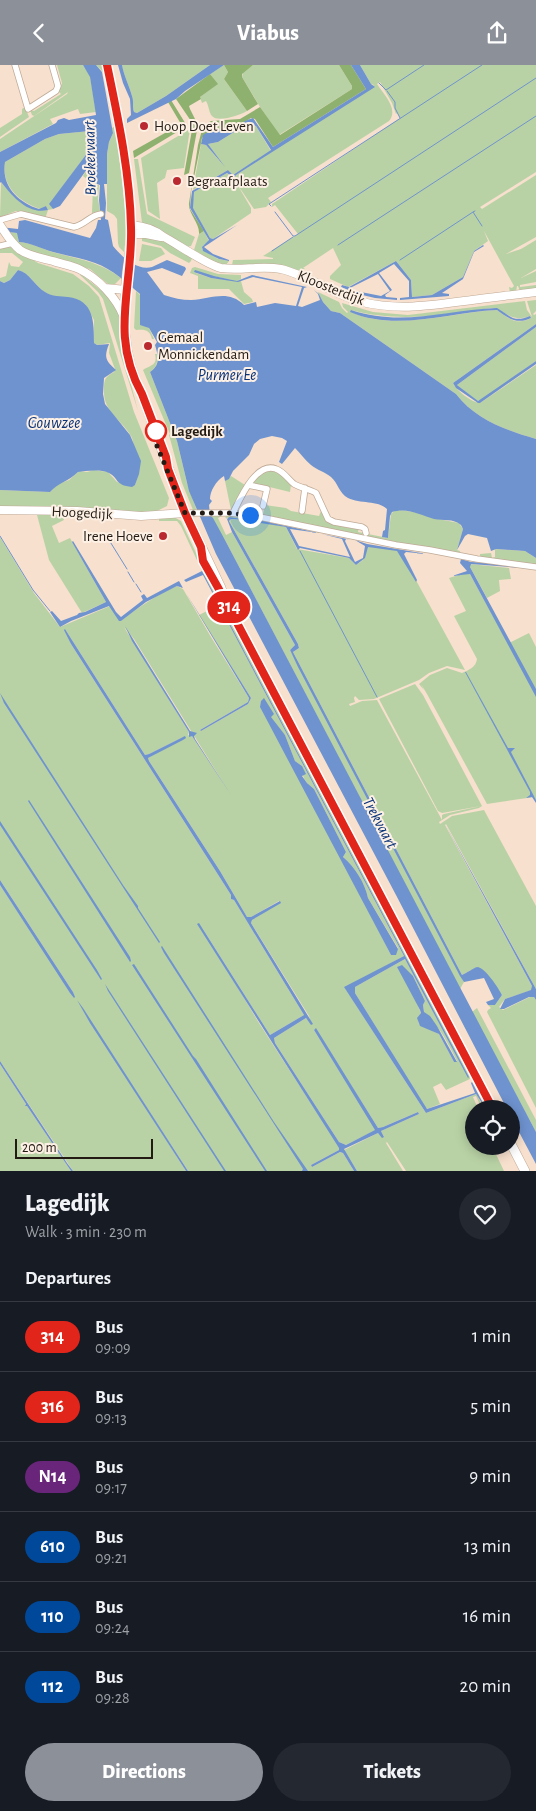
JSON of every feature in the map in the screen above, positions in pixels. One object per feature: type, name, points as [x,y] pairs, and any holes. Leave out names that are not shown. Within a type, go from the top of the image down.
[{"type":"main road","points":[[107,65],[126,170],[131,229],[124,318],[126,346],[134,380],[142,394],[166,457],[168,469],[183,510],[222,588],[225,600],[488,1100]]},
{"type":"main road","points":[[517,1155],[526,1171]]},
{"type":"street","points":[[15,65],[28,109],[56,91],[58,86],[52,65]]},
{"type":"street","points":[[0,220],[21,213],[66,226],[77,227],[93,216],[101,214]]},
{"type":"street","points":[[0,226],[21,251],[32,256],[79,269],[107,291],[119,306],[124,318]]},
{"type":"street","name":"Kloosterdijk","points":[[131,229],[164,237],[217,267],[229,269],[265,267],[281,269],[310,279],[343,296],[378,306],[418,307],[536,292]]},
{"type":"street","points":[[0,246],[13,243]]},
{"type":"street","points":[[107,291],[126,292]]},
{"type":"street","points":[[233,513],[248,485],[260,471],[265,468],[272,468],[278,469],[295,484],[318,495],[328,519],[334,522],[362,527],[366,533]]},
{"type":"street","points":[[248,485],[267,489],[263,506]]},
{"type":"street","points":[[302,511],[305,488]]},
{"type":"street","name":"Hoogedijk","points":[[0,510],[77,511],[140,516],[163,515],[183,510]]},
{"type":"street","points":[[183,510],[195,513],[233,513],[266,518],[391,545],[536,567]]},
{"type":"green space","points":[[57,65],[83,65],[90,76],[96,112],[80,114],[78,109],[50,119],[53,124],[0,152],[0,139],[67,94],[68,92],[34,116],[32,115],[30,110],[34,111],[61,94],[59,92],[62,83]]},
{"type":"green space","points":[[96,65],[104,65],[116,127],[126,218],[124,252],[118,243],[117,219],[107,211],[107,154],[113,133],[112,128],[114,127],[104,73]]},
{"type":"green space","points":[[122,65],[210,65],[166,96],[137,113],[134,112],[133,98]]},
{"type":"green space","points":[[224,65],[228,72],[224,79],[247,111],[219,119],[212,116],[206,101],[202,103],[200,97],[217,84],[210,74]]},
{"type":"green space","points":[[224,65],[253,65],[242,74],[242,77],[258,104],[247,111],[224,79],[228,72]]},
{"type":"green space","points":[[253,65],[339,65],[352,89],[279,135],[242,77],[243,72]]},
{"type":"green space","points":[[339,65],[351,65],[366,89],[273,147],[255,119],[251,118],[230,129],[215,128],[202,138],[191,192],[190,209],[204,231],[199,234],[198,226],[190,211],[189,203],[198,145],[203,126],[211,121],[240,119],[260,107],[280,135],[352,89]]},
{"type":"green space","points":[[360,65],[536,65],[536,172],[480,207],[482,209],[536,175],[536,237],[506,254],[521,249],[536,240],[536,269],[521,278],[536,271],[536,282],[520,285],[520,287],[536,285],[536,289],[520,291],[517,286],[516,292],[510,292],[509,287],[512,288],[514,286],[484,231],[488,241],[474,251],[463,277],[432,295],[412,297],[411,280],[396,261],[348,287],[330,279],[330,276],[341,265],[333,248],[299,272],[232,265],[233,260],[273,259],[263,256],[298,234],[275,205],[272,207],[272,204],[400,118],[396,114],[380,82],[377,84],[387,97],[391,107],[392,116],[389,121],[268,198],[271,202],[266,207],[254,209],[237,184],[251,208],[251,213],[213,239],[210,238],[192,207],[194,192],[227,173],[233,179],[236,175],[374,85],[371,84]]},
{"type":"green space","points":[[210,74],[218,84],[200,97],[201,99],[189,106],[198,125],[189,173],[184,175],[193,124],[176,99]]},
{"type":"green space","points":[[171,100],[187,126],[134,158],[133,151],[181,124],[168,102]]},
{"type":"green space","points":[[25,107],[29,117],[0,137],[0,128],[22,114],[22,109]]},
{"type":"green space","points":[[247,124],[256,126],[271,151],[233,175],[228,170],[193,190],[201,144],[206,145],[223,165],[208,144],[218,142]]},
{"type":"green space","points":[[190,129],[184,168],[167,170],[165,178],[157,183],[160,219],[148,211],[141,158]]},
{"type":"green space","points":[[90,131],[94,133],[85,156],[50,204],[53,209],[48,210],[46,206],[40,209],[32,206],[13,192],[4,171],[5,162],[45,139],[59,134]]},
{"type":"green space","points":[[134,159],[138,159],[147,214],[195,237],[191,246],[187,247],[166,233],[142,223]]},
{"type":"green space","points":[[89,166],[93,167],[97,185],[99,185],[98,199],[100,211],[92,213],[92,188],[83,176]]},
{"type":"green space","points":[[1,182],[10,193],[27,206],[33,209],[48,210],[45,219],[16,211],[0,217]]},
{"type":"green space","points":[[204,231],[209,241],[202,249],[218,259],[229,261],[226,265],[216,263],[194,250],[199,234]]},
{"type":"green space","points":[[8,232],[18,233],[19,242],[96,264],[121,278],[115,284],[108,284],[90,269],[29,252],[21,247]]},
{"type":"green space","points":[[142,237],[156,239],[181,250],[192,258],[191,261],[189,263],[161,246],[142,241]]},
{"type":"green space","points":[[142,244],[161,248],[165,254],[151,261],[139,261]]},
{"type":"green space","points":[[12,247],[38,263],[73,274],[89,286],[99,297],[134,412],[169,498],[167,506],[151,514],[0,509],[0,490],[50,492],[58,484],[69,480],[80,471],[94,470],[108,472],[117,482],[135,485],[139,470],[139,461],[132,437],[109,410],[104,398],[105,381],[115,369],[109,353],[110,343],[97,345],[94,343],[94,320],[85,304],[46,293],[26,274],[18,270],[10,280],[4,283],[0,281],[0,278],[6,276],[9,262],[11,266],[19,267],[23,262],[12,253],[0,253],[0,248]]},
{"type":"green space","points":[[195,267],[218,274],[241,275],[241,279],[238,281],[241,281],[244,292],[253,302],[244,304],[229,289],[198,289],[198,276],[190,273],[192,268]],"holes":[[[193,272],[233,280],[211,278]]]},
{"type":"green space","points":[[81,274],[114,301],[119,313],[122,350],[138,411],[103,299]]},
{"type":"green space","points":[[136,291],[141,296],[140,310],[144,325],[149,328],[154,339],[152,339],[147,331],[134,328]]},
{"type":"green space","points":[[318,292],[339,302],[347,313],[342,303],[373,312],[408,315],[525,301],[527,310],[532,317],[527,301],[536,300],[536,311],[533,314],[536,314],[536,324],[453,383],[465,396],[480,403],[536,365],[536,439],[503,428],[482,417],[456,394],[340,313],[331,311],[323,302]],"holes":[[[491,308],[497,309],[513,317],[523,318],[530,316],[531,318],[517,321],[497,310],[404,321],[368,318],[351,312],[351,310],[386,316],[421,317]]]},
{"type":"green space","points":[[536,327],[536,361],[481,400],[477,401],[457,385]]},
{"type":"green space","points":[[155,354],[157,354],[156,364],[150,372],[177,441],[187,483],[197,511],[193,510],[182,483],[170,434],[143,370],[153,365],[156,358]]},
{"type":"green space","points":[[271,469],[289,482],[291,485],[290,492],[253,483],[261,473]]},
{"type":"green space","points":[[231,476],[245,485],[231,510],[225,481]]},
{"type":"green space","points":[[241,502],[238,510],[263,514],[265,505],[319,516],[321,511],[332,522],[343,527],[359,528],[358,532],[363,533],[362,536],[237,511]]},
{"type":"green space","points":[[400,510],[459,523],[463,529],[457,550],[460,551],[460,554],[367,538],[368,534],[388,538],[391,514],[394,511]]},
{"type":"green space","points":[[37,515],[62,515],[64,520],[52,526],[59,543],[70,538],[106,602],[82,613],[49,560]]},
{"type":"green space","points":[[228,515],[282,525],[262,522],[286,527],[297,549],[349,558],[356,565],[363,560],[366,545],[400,551],[465,670],[447,666],[374,699],[359,700],[355,696],[355,702],[349,704],[350,706],[362,701],[377,700],[442,820],[442,815],[444,814],[481,806],[442,813],[438,811],[379,699],[415,684],[423,695],[482,806],[450,815],[439,822],[440,824],[452,816],[484,810],[536,906],[536,989],[445,825],[532,986],[532,990],[505,999],[499,1007],[503,1010],[530,997],[534,997],[536,1000],[536,1108],[487,1012],[491,1008],[488,1005],[495,1005],[502,995],[477,967],[462,975],[293,652],[299,648],[298,644],[229,521],[231,519],[247,521],[227,518],[227,519],[225,517]]},
{"type":"green space","points":[[210,516],[222,516],[218,518],[226,535],[232,532],[295,645],[290,650],[464,982],[460,989],[225,540]]},
{"type":"green space","points":[[174,517],[181,521],[212,587],[230,617],[469,1070],[470,1079],[446,1090],[441,1083],[433,1087],[440,1104],[427,1109],[425,1107],[355,993],[355,987],[405,959],[469,1077],[202,571],[181,526],[177,521],[159,521],[159,518]],"holes":[[[413,976],[425,1001],[423,1005],[424,1013],[439,1029],[457,1061],[454,1062],[439,1034],[419,1024],[418,1018],[421,1013],[416,1001]]]},
{"type":"green space","points":[[289,526],[319,531],[319,533]]},
{"type":"green space","points":[[0,537],[34,593],[60,627],[110,606],[121,621],[162,593],[177,586],[183,589],[249,698],[248,702],[201,731],[248,704],[251,698],[199,615],[219,605],[404,956],[345,988],[426,1113],[477,1095],[480,1100],[476,1096],[473,1097],[474,1100],[465,1100],[465,1155],[496,1155],[504,1171],[406,1171],[387,1142],[403,1171],[357,1171],[344,1150],[378,1133],[384,1137],[381,1131],[419,1114],[418,1112],[378,1128],[316,1029],[314,1030],[376,1130],[346,1145],[339,1142],[275,1043],[274,1038],[306,1018],[311,1024],[309,1016],[251,923],[252,920],[280,902],[251,917],[247,917],[220,871],[149,761],[148,758],[183,737],[145,755],[65,629],[71,644],[231,895],[231,899],[234,900],[304,1015],[270,1035],[199,923],[259,1023],[340,1148],[311,1165],[312,1167],[340,1152],[343,1153],[354,1171],[188,1171],[77,1000],[186,1171],[73,1171],[0,1061],[0,885],[74,997],[73,992],[0,880]],"holes":[[[124,627],[134,639],[224,784],[192,736],[188,735],[189,732]],[[261,701],[274,723],[285,735],[295,761],[302,766],[305,779],[314,789],[346,852],[343,857],[359,876],[368,898],[398,948],[395,955],[391,955]]]},
{"type":"green space","points":[[495,549],[525,551],[536,558],[536,565],[480,558],[480,554],[491,553],[492,558],[495,557]]},
{"type":"green space","points":[[470,564],[509,568],[511,579],[499,580],[500,591],[487,598]]},
{"type":"green space","points":[[465,573],[470,574],[509,643],[529,633],[536,647],[536,800],[534,797],[487,804],[427,694],[421,684],[424,690],[419,684],[430,675],[447,668],[462,673],[472,668],[476,662],[477,659],[454,616],[466,611],[449,578]]},
{"type":"green space","points":[[477,1008],[536,1120],[536,1132],[520,1100],[472,1012]]},
{"type":"green space","points":[[0,1064],[25,1105],[71,1171],[0,1171]]},
{"type":"water","name":"Purmer Ee","points":[[83,65],[96,65],[102,72],[113,133],[107,154],[107,184],[104,184],[105,219],[108,220],[113,246],[125,259],[141,267],[152,267],[167,260],[185,267],[186,269],[182,276],[162,268],[147,272],[164,295],[191,300],[225,296],[232,297],[244,305],[256,302],[257,307],[275,303],[296,306],[302,287],[253,277],[238,282],[211,278],[194,272],[195,270],[237,281],[252,275],[307,287],[304,288],[298,306],[302,307],[320,300],[314,290],[319,294],[331,311],[340,313],[456,394],[473,411],[503,428],[536,439],[536,558],[525,551],[496,549],[491,551],[487,538],[468,534],[457,550],[463,529],[461,525],[455,521],[434,519],[403,510],[392,512],[388,538],[382,537],[385,530],[387,509],[379,504],[348,498],[331,477],[311,465],[295,448],[282,464],[279,462],[287,441],[272,436],[260,439],[254,444],[249,455],[233,471],[229,479],[225,481],[224,476],[218,481],[211,493],[210,499],[212,501],[209,505],[210,515],[225,540],[519,1100],[502,1100],[216,554],[189,491],[177,441],[150,372],[157,363],[158,356],[155,345],[157,342],[149,328],[140,325],[140,294],[119,276],[101,266],[19,242],[17,233],[0,231],[0,227],[18,229],[19,221],[25,220],[90,238],[98,220],[101,220],[100,185],[97,184],[92,167],[89,166],[60,206],[53,209],[49,204],[85,156],[94,133],[90,131],[59,134],[45,139],[5,162],[4,171],[8,186],[13,192],[31,206],[39,209],[46,206],[48,210],[34,210],[27,207],[0,183],[0,152],[56,123],[58,120],[96,115],[90,77]]},
{"type":"water","points":[[118,65],[122,65],[133,98],[134,112],[137,113],[166,96],[210,65],[224,65],[176,99],[127,123],[127,119],[131,115],[130,99]]},
{"type":"water","points":[[351,65],[360,65],[371,84],[375,87],[234,178],[227,173],[194,192],[193,208],[210,238],[213,239],[237,225],[204,247],[213,254],[229,261],[219,259],[203,251],[202,247],[209,240],[190,208],[192,191],[228,170],[233,175],[271,150],[256,126],[247,124],[218,142],[208,144],[225,167],[206,145],[201,144],[203,135],[215,128],[222,130],[232,129],[253,118],[273,147],[366,89]]},
{"type":"water","points":[[483,245],[474,252],[463,279],[442,293],[449,294],[449,296],[400,300],[400,298],[409,297],[409,281],[394,264],[379,273],[392,290],[385,295],[386,297],[397,298],[397,300],[375,298],[354,293],[356,291],[381,296],[390,291],[378,274],[350,288],[351,291],[341,287],[342,285],[349,287],[396,261],[411,280],[412,297],[432,295],[463,277],[474,251]]},
{"type":"water","name":"Gouwzee","points":[[18,270],[26,274],[48,294],[77,299],[88,307],[93,320],[94,343],[97,345],[109,344],[106,358],[116,370],[104,378],[103,394],[105,404],[130,435],[141,461],[139,474],[135,485],[132,487],[122,485],[109,473],[93,471],[78,472],[50,492],[0,490],[0,281],[4,283],[10,280]]},
{"type":"water","points":[[497,308],[516,319],[530,316],[531,318],[517,321],[497,310],[405,321],[368,318],[350,312],[351,310],[370,315],[406,317]]},
{"type":"water","points":[[536,324],[536,327],[457,385],[478,401],[536,361],[536,364],[480,403],[456,388],[453,383]]},
{"type":"water","name":"Trekvaart","points":[[229,517],[248,520],[231,519],[229,521],[298,644],[299,648],[293,652],[462,975],[477,967],[484,971],[502,995],[495,1005],[488,1005],[486,1002],[494,999],[484,978],[464,982],[460,976],[298,667],[290,650],[295,645],[232,532],[227,519]]},
{"type":"water","points":[[254,519],[319,533],[290,529],[299,546],[350,557],[342,539],[322,534],[352,540],[346,539],[345,541],[355,562],[363,558],[365,546],[355,540],[367,544],[427,554],[406,552],[404,554],[417,580],[416,582],[397,551],[368,547],[365,558],[356,565],[349,558],[300,548],[298,550],[286,527],[254,522]]},
{"type":"water","points":[[73,541],[116,612],[121,617],[143,600],[141,596],[144,594],[147,598],[179,581],[183,588],[177,586],[146,602],[121,621],[119,621],[109,606],[60,627],[50,612],[52,611],[61,621],[106,602]]},
{"type":"water","points":[[461,559],[471,562],[522,568],[471,564],[470,567],[536,689],[536,697],[470,574],[452,576],[467,571],[460,563]]},
{"type":"water","points":[[202,571],[469,1077],[405,959],[355,987],[355,993],[427,1109],[475,1093],[472,1082],[481,1100],[476,1094],[426,1113],[344,987],[404,956],[203,575],[186,582],[184,580]]},
{"type":"water","points":[[186,593],[251,698],[248,704],[201,731],[248,702],[249,698]]},
{"type":"water","points":[[125,626],[190,731],[197,733],[194,736],[195,739],[231,795],[192,736],[189,737],[189,732],[132,641]]},
{"type":"water","points":[[65,629],[145,755],[185,736],[186,738],[183,740],[148,758],[149,761],[220,871],[247,917],[251,917],[280,901],[281,903],[252,920],[251,923],[313,1024],[311,1025],[306,1018],[274,1038],[275,1043],[339,1142],[346,1145],[375,1130],[314,1030],[316,1028],[378,1128],[418,1112],[419,1114],[381,1131],[384,1137],[382,1138],[378,1133],[344,1149],[357,1171],[354,1171],[343,1153],[340,1152],[312,1167],[311,1165],[339,1150],[339,1148],[197,924],[199,923],[270,1035],[304,1015],[234,900],[231,899],[231,895],[71,644]]},
{"type":"water","points":[[465,672],[508,748],[515,748],[511,752],[536,803],[532,797],[526,798],[530,795],[530,792]]},
{"type":"water","points":[[0,693],[138,906],[159,943],[4,703]]},
{"type":"water","points":[[264,698],[274,714],[271,717],[285,735],[295,761],[302,766],[306,774],[302,776],[314,789],[346,852],[343,857],[359,876],[368,898],[398,949],[396,955],[391,955],[260,707],[261,701]]},
{"type":"water","points":[[28,801],[130,957],[130,962]]},
{"type":"water","points":[[0,821],[97,970],[101,980],[0,825]]},
{"type":"water","points":[[444,822],[536,989],[536,1000],[534,997],[529,997],[504,1009],[500,1009],[505,999],[531,990],[532,986]]},
{"type":"water","points":[[0,880],[73,992],[74,998],[0,885]]},
{"type":"water","points":[[162,946],[274,1122],[308,1171],[302,1171],[303,1169],[164,953]]},
{"type":"water","points":[[134,964],[267,1171],[265,1171],[132,965]]},
{"type":"water","points":[[402,965],[413,976],[425,1001],[423,1005],[424,1012],[430,1016],[437,1026],[457,1062],[454,1062],[439,1034],[420,1026],[417,1018],[421,1013],[420,1010],[397,967]]},
{"type":"water","points":[[105,984],[226,1171],[224,1171]]},
{"type":"water","points":[[77,1000],[83,1008],[188,1171],[186,1171]]},
{"type":"water","points":[[0,1061],[73,1171],[71,1171],[27,1106],[25,1106],[26,1104],[0,1064]]},
{"type":"water","name":"Purmer Ee","points":[[520,1102],[536,1132],[536,1164],[520,1134]]},
{"type":"waterway","points":[[379,83],[386,90],[424,65]]},
{"type":"waterway","points":[[271,206],[269,204],[482,65]]},
{"type":"waterway","points":[[275,212],[293,236],[295,236],[536,78]]},
{"type":"waterway","points":[[387,91],[395,102],[395,108],[400,118]]},
{"type":"waterway","points":[[338,245],[536,116]]},
{"type":"waterway","points":[[475,211],[473,212],[482,226]]},
{"type":"waterway","points":[[400,260],[473,212]]},
{"type":"waterway","points":[[272,251],[293,237]]},
{"type":"waterway","points":[[0,536],[33,590],[50,611]]},
{"type":"waterway","points":[[109,540],[127,569]]},
{"type":"waterway","points":[[300,551],[377,697]]},
{"type":"waterway","points":[[128,572],[134,582]]},
{"type":"waterway","points":[[136,584],[141,592]]},
{"type":"bus line","name":"314","points":[[107,65],[128,185],[131,234],[124,338],[134,380],[142,394],[166,457],[168,469],[182,506],[201,547],[203,561],[488,1100]]},
{"type":"place","name":"Hoop Doet Leven","points":[[144,126]]},
{"type":"place","name":"Begraafplaats","points":[[177,181]]},
{"type":"place","name":"Gemaal Monnickendam","points":[[148,346]]},
{"type":"place","name":"Lagedijk","points":[[156,431]]},
{"type":"place","name":"Irene Hoeve","points":[[163,536]]},
{"type":"route","points":[[156,431],[152,434],[160,457],[168,469],[185,513],[250,515]]},
{"type":"water label","name":"Broekervaart","points":[[90,158]]}]
